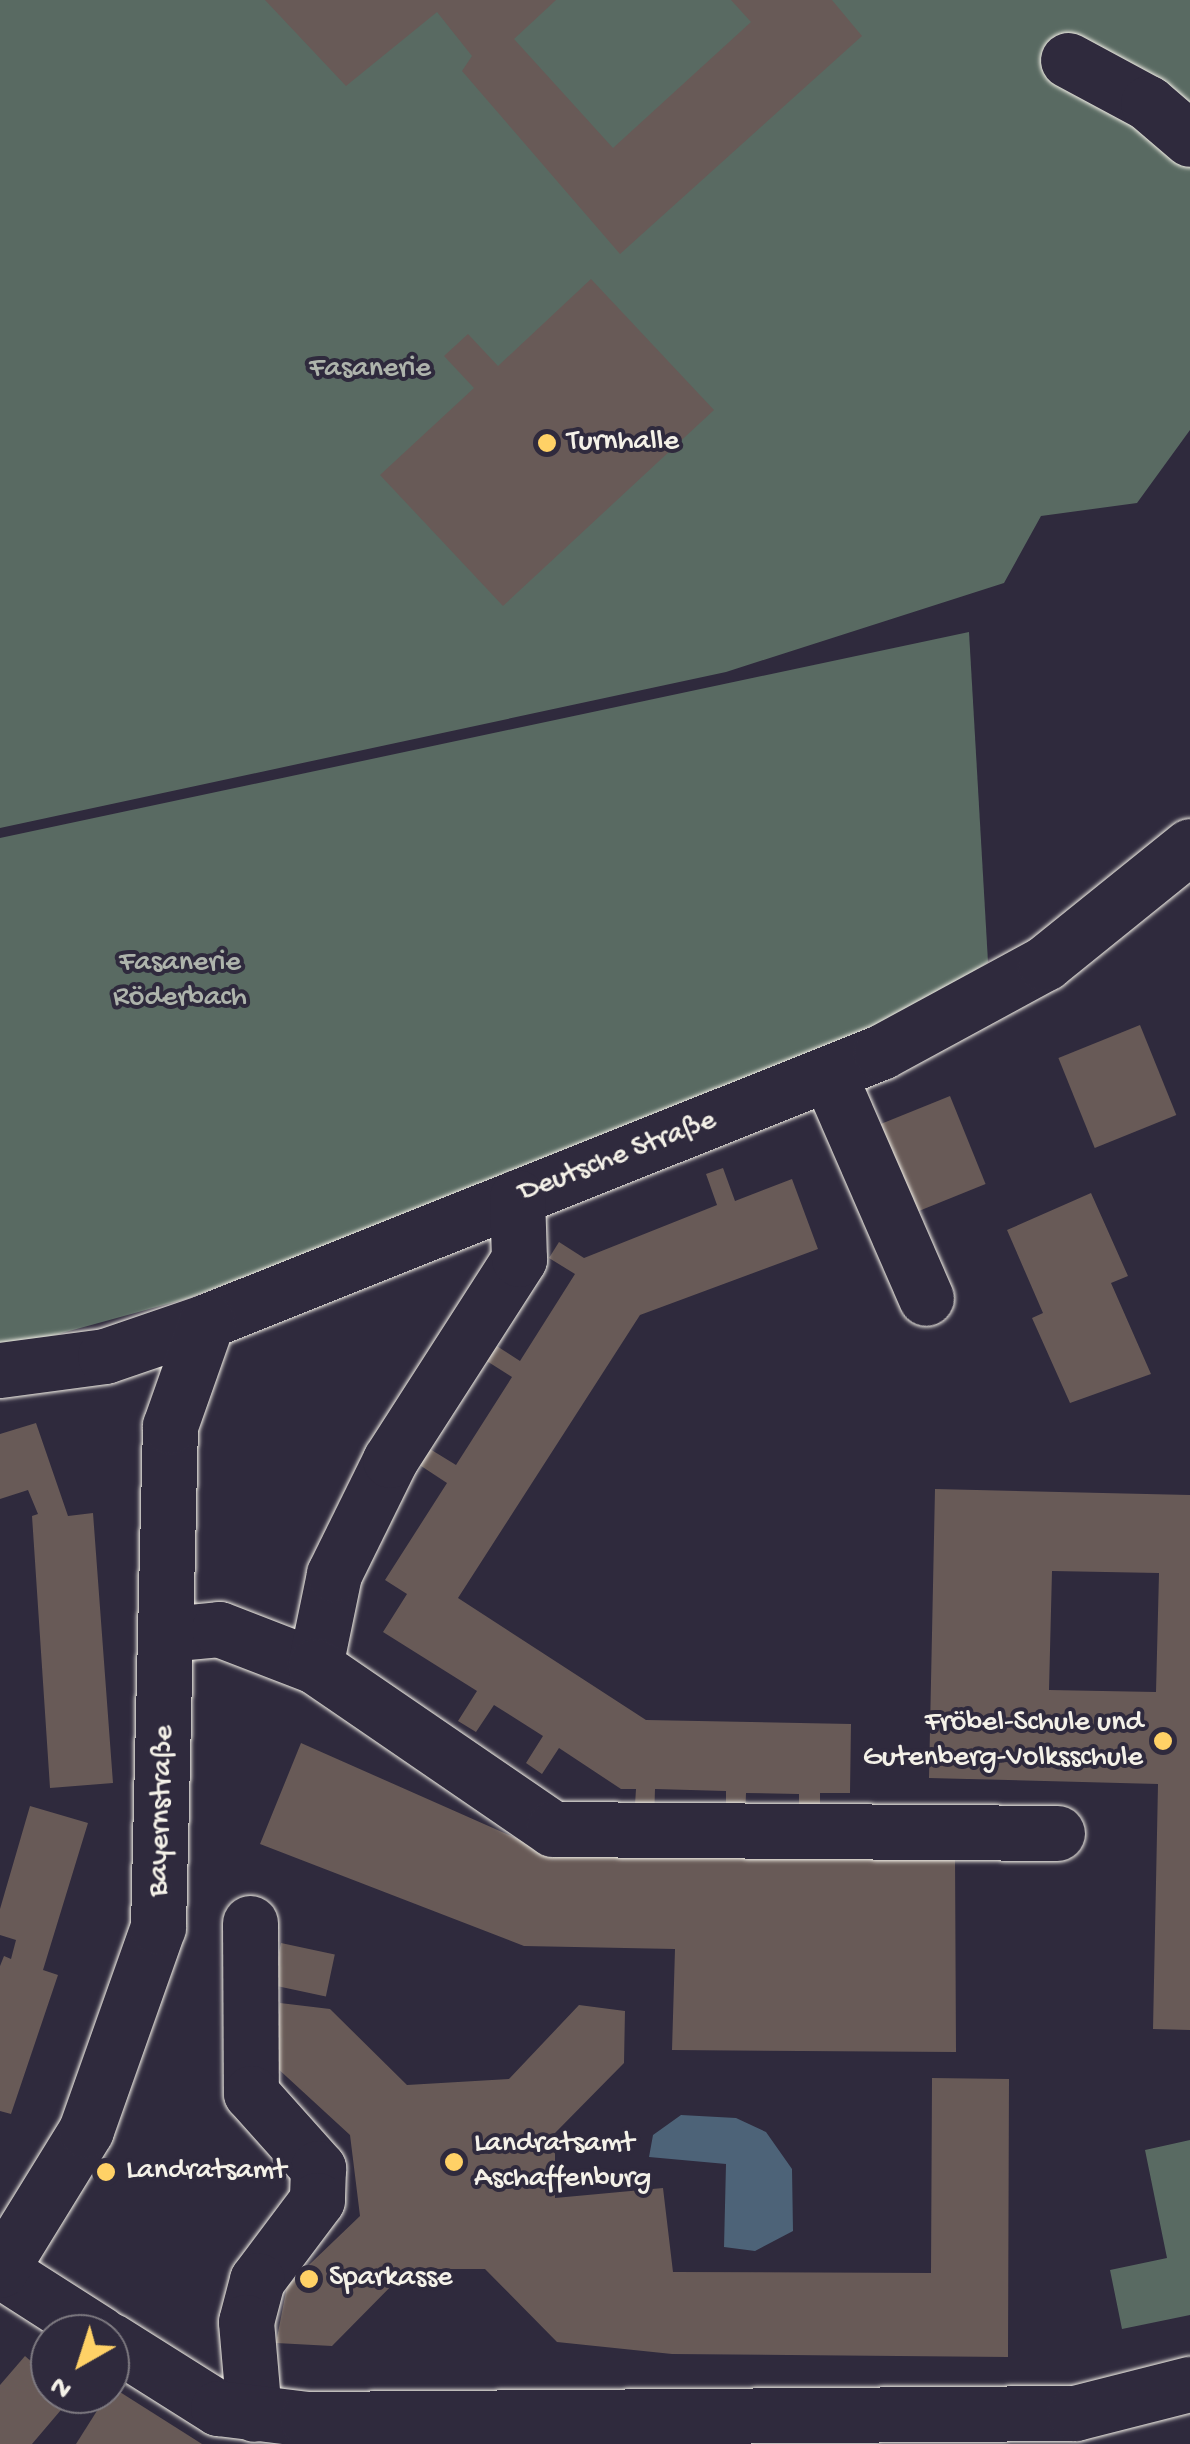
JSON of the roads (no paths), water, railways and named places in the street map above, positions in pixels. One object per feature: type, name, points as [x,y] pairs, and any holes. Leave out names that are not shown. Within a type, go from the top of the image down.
[{"type":"street","points":[[1068,60],[1148,103],[1190,139]]},
{"type":"street","name":"Deutsche Straße","points":[[0,1370],[104,1356],[207,1320],[829,1075],[1045,963],[1190,846]]},
{"type":"street","points":[[829,1075],[926,1298]]},
{"type":"street","points":[[315,1666],[334,1574],[390,1460],[519,1259],[517,1198]]},
{"type":"street","name":"Bayernstraße","points":[[0,2270],[86,2130],[158,1927],[170,1426],[207,1320]]},
{"type":"street","points":[[168,1634],[219,1628],[315,1666],[553,1829],[1057,1833]]},
{"type":"street","points":[[250,1924],[251,2093],[318,2168],[317,2200],[256,2280],[246,2322],[254,2414]]},
{"type":"street","points":[[0,2270],[69,2314]]},
{"type":"street","points":[[130,2353],[218,2408],[254,2414],[307,2432],[877,2432],[1075,2413],[1190,2384]]},
{"type":"water","points":[[681,2115],[736,2118],[766,2132],[792,2169],[793,2231],[755,2251],[724,2247],[726,2164],[649,2157],[653,2135]]},
{"type":"place","name":"Turnhalle","points":[[547,443]]},
{"type":"place","name":"Fröbel-Schule und Gutenberg-Volksschule","points":[[1163,1741]]},
{"type":"place","name":"Landratsamt Aschaffenburg","points":[[454,2162]]},
{"type":"place","name":"Landratsamt","points":[[106,2172]]},
{"type":"place","name":"Sparkasse","points":[[309,2279]]},
{"type":"park label","name":"Fasanerie","points":[[370,370]]},
{"type":"park label","name":"Fasanerie Röderbach","points":[[180,981]]}]
